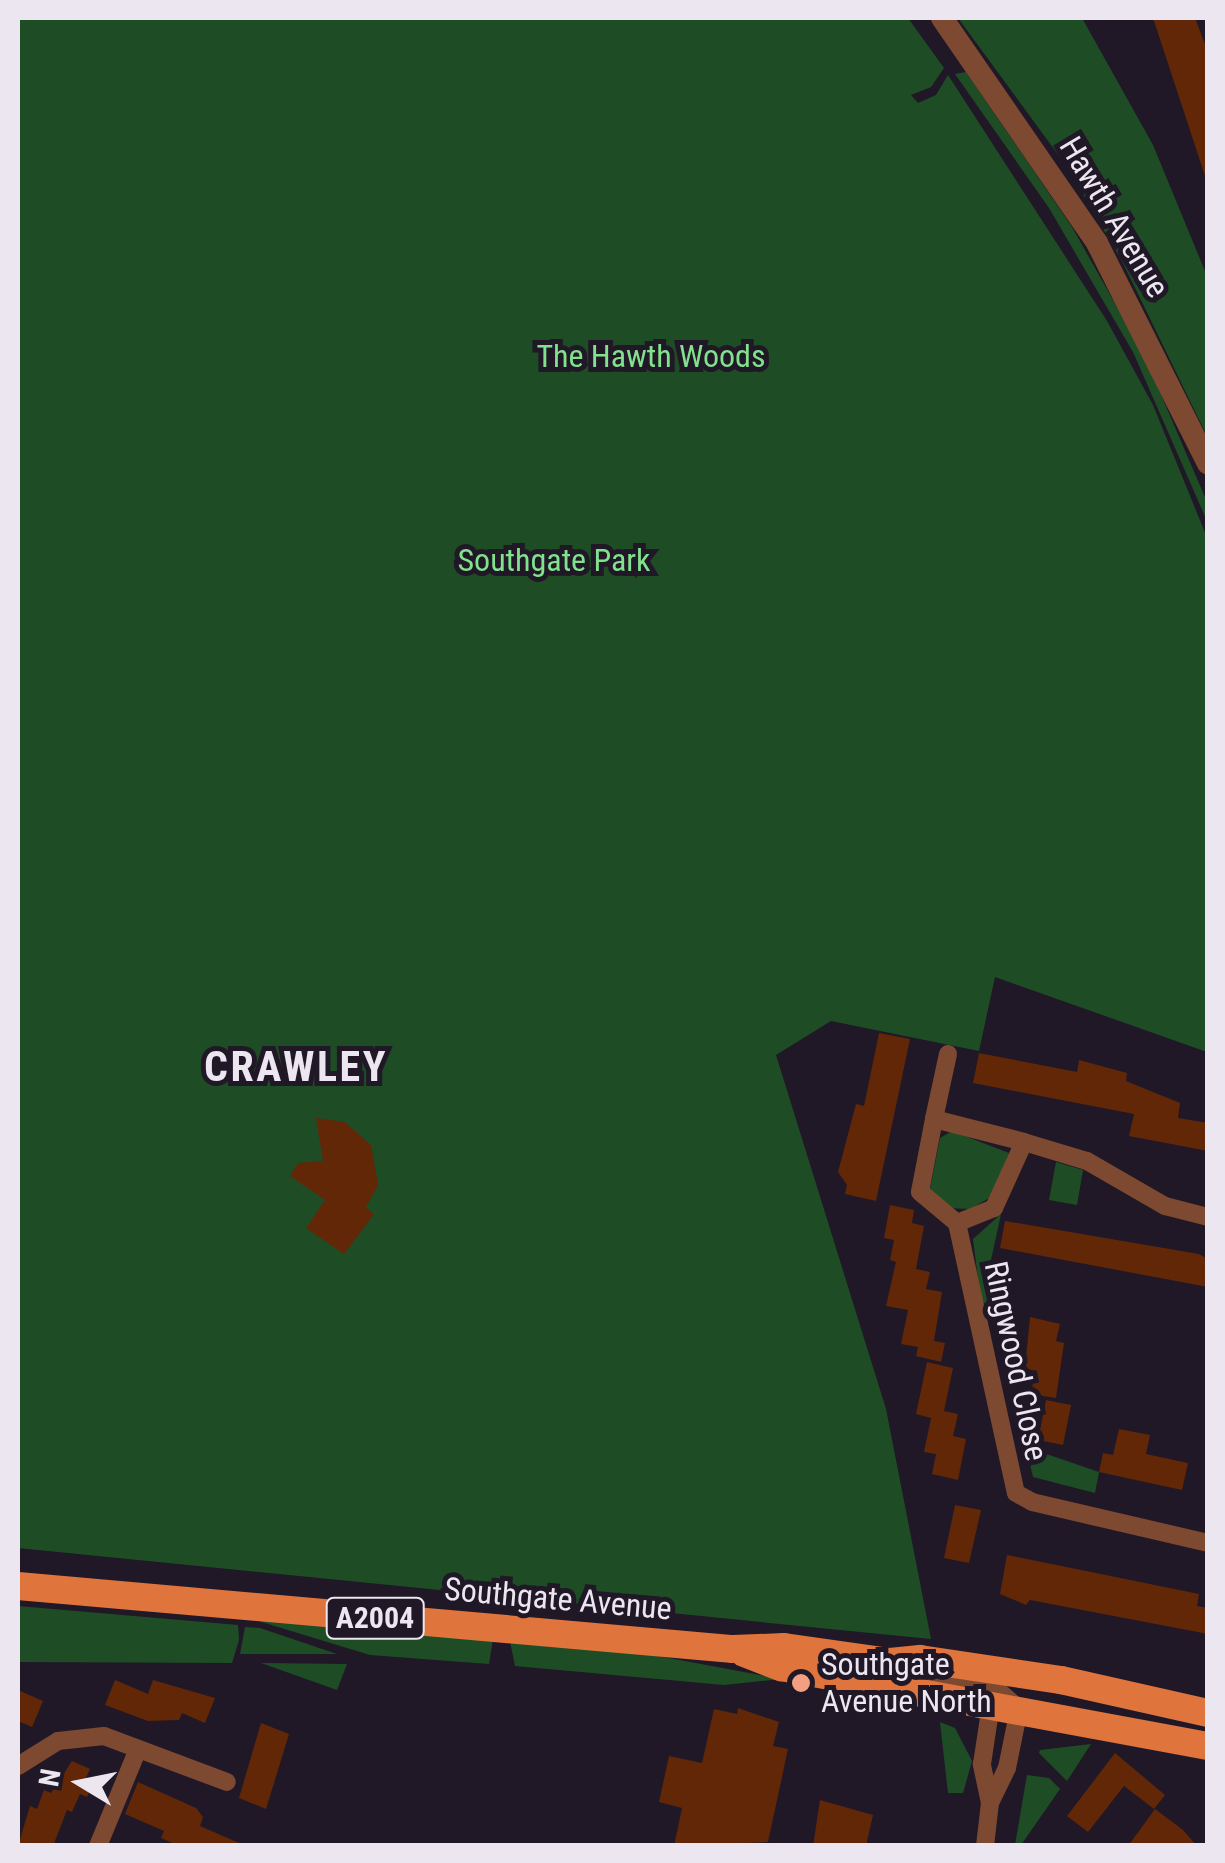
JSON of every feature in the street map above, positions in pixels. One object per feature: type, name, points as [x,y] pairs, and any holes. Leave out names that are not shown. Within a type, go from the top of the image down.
[{"type":"main road","name":"Southgate Avenue","points":[[18,1586],[733,1649],[784,1647],[890,1662],[920,1659],[993,1687],[1020,1709],[1208,1746]]},
{"type":"main road","name":"Southgate Avenue","points":[[733,1649],[781,1667],[1208,1712]]},
{"type":"street","name":"Hawth Avenue","points":[[942,18],[1097,243],[1208,464]]},
{"type":"street","name":"Ringwood Close","points":[[948,1054],[920,1192],[956,1223],[1016,1492],[1032,1502],[1208,1543]]},
{"type":"street","points":[[934,1119],[1087,1161],[1164,1206],[1208,1217]]},
{"type":"street","name":"Ringwood Close","points":[[956,1223],[994,1208],[1024,1142]]},
{"type":"street","points":[[990,1803],[982,1764],[993,1687]]},
{"type":"street","points":[[985,1846],[990,1803],[1006,1768],[1020,1709]]},
{"type":"street","points":[[18,1766],[44,1746],[86,1734],[227,1782]]},
{"type":"street","points":[[98,1846],[138,1749]]},
{"type":"green space","name":"Southgate Park","points":[[18,18],[908,18],[944,68],[931,87],[911,95],[918,103],[936,95],[948,75],[1107,321],[1153,405],[1208,540],[1207,1052],[995,977],[979,1051],[831,1021],[776,1055],[886,1409],[931,1639],[18,1548]]},
{"type":"green space","points":[[958,18],[1082,18],[1153,145],[1207,276],[1207,436],[1122,261],[1065,164]]},
{"type":"green space","points":[[966,72],[1072,227],[1144,355],[1207,502],[1207,521],[1133,352],[1049,208],[955,74]]},
{"type":"green space","points":[[952,1131],[1009,1153],[991,1197],[970,1209],[946,1208],[930,1189],[940,1138]]},
{"type":"green space","points":[[1056,1162],[1083,1170],[1077,1205],[1049,1200]]},
{"type":"green space","points":[[1001,1214],[986,1283],[991,1305],[981,1302],[973,1239]]},
{"type":"green space","points":[[1026,1447],[1099,1472],[1095,1493],[1033,1477]]},
{"type":"green space","points":[[18,1606],[238,1625],[239,1640],[232,1663],[18,1662]]},
{"type":"green space","points":[[255,1620],[493,1639],[489,1664],[370,1655]]},
{"type":"green space","points":[[245,1627],[260,1628],[337,1654],[240,1654]]},
{"type":"green space","points":[[510,1641],[626,1650],[782,1679],[724,1685],[515,1666]]},
{"type":"green space","points":[[261,1663],[347,1664],[337,1690]]},
{"type":"green space","points":[[940,1722],[955,1728],[972,1761],[963,1793],[948,1793]]},
{"type":"green space","points":[[1091,1744],[1067,1781],[1039,1753],[1040,1750]]},
{"type":"green space","points":[[1027,1775],[1049,1778],[1060,1789],[1021,1845],[1015,1845]]},
{"type":"building","points":[[1153,18],[1195,18],[1208,52],[1208,185]]},
{"type":"building","points":[[879,1033],[910,1039],[876,1201],[845,1194],[847,1185],[838,1172],[856,1104],[864,1106]]},
{"type":"building","points":[[979,1053],[1077,1072],[1079,1060],[1127,1073],[1126,1081],[1180,1103],[1178,1118],[1208,1123],[1208,1151],[1129,1136],[1134,1114],[973,1083]]},
{"type":"building","points":[[316,1118],[345,1122],[371,1145],[378,1185],[366,1207],[374,1214],[344,1254],[306,1228],[325,1200],[290,1176],[298,1163],[323,1161]]},
{"type":"building","points":[[890,1205],[914,1210],[912,1223],[924,1226],[916,1269],[930,1272],[926,1289],[942,1292],[934,1341],[945,1343],[941,1362],[916,1356],[918,1347],[901,1344],[908,1310],[886,1306],[896,1262],[890,1260],[894,1240],[884,1238]]},
{"type":"building","points":[[1005,1221],[1199,1254],[1208,1259],[1208,1287],[1000,1248]]},
{"type":"building","points":[[1030,1317],[1060,1324],[1056,1341],[1064,1343],[1056,1398],[1031,1394],[1035,1371],[1025,1368]]},
{"type":"building","points":[[927,1362],[953,1368],[944,1411],[958,1414],[953,1436],[966,1439],[958,1480],[932,1474],[936,1454],[924,1452],[931,1418],[916,1414]]},
{"type":"building","points":[[1046,1400],[1071,1405],[1063,1445],[1038,1440]]},
{"type":"building","points":[[1119,1429],[1150,1435],[1146,1454],[1188,1463],[1182,1490],[1099,1472],[1103,1453],[1113,1455]]},
{"type":"building","points":[[955,1505],[981,1510],[969,1563],[944,1558]]},
{"type":"building","points":[[1007,1555],[1199,1594],[1197,1606],[1208,1608],[1208,1634],[1030,1600],[1026,1605],[1000,1594]]},
{"type":"building","points":[[115,1680],[148,1694],[153,1680],[215,1698],[205,1723],[182,1713],[179,1720],[148,1721],[105,1705]]},
{"type":"building","points":[[18,1690],[43,1701],[32,1727],[18,1721]]},
{"type":"building","points":[[738,1708],[779,1722],[773,1746],[788,1749],[768,1842],[674,1846],[682,1808],[659,1802],[669,1756],[702,1763],[714,1709],[737,1714]]},
{"type":"building","points":[[261,1723],[289,1734],[266,1809],[239,1798]]},
{"type":"building","points":[[1115,1753],[1165,1795],[1154,1809],[1124,1786],[1088,1832],[1067,1816]]},
{"type":"building","points":[[72,1761],[90,1769],[86,1778],[94,1781],[87,1797],[80,1794],[72,1812],[67,1810],[53,1846],[18,1846],[30,1806],[37,1809],[44,1790],[51,1793]]},
{"type":"building","points":[[138,1782],[196,1808],[203,1817],[200,1826],[246,1846],[179,1846],[161,1838],[164,1831],[125,1814]]},
{"type":"building","points":[[820,1800],[873,1815],[866,1846],[813,1846]]},
{"type":"building","points":[[1155,1809],[1183,1830],[1197,1846],[1128,1846]]},
{"type":"place","name":"Southgate Avenue North","points":[[801,1683]]},
{"type":"district","name":"CRAWLEY","points":[[296,1067]]},
{"type":"park label","name":"The Hawth Woods","points":[[651,356]]}]
